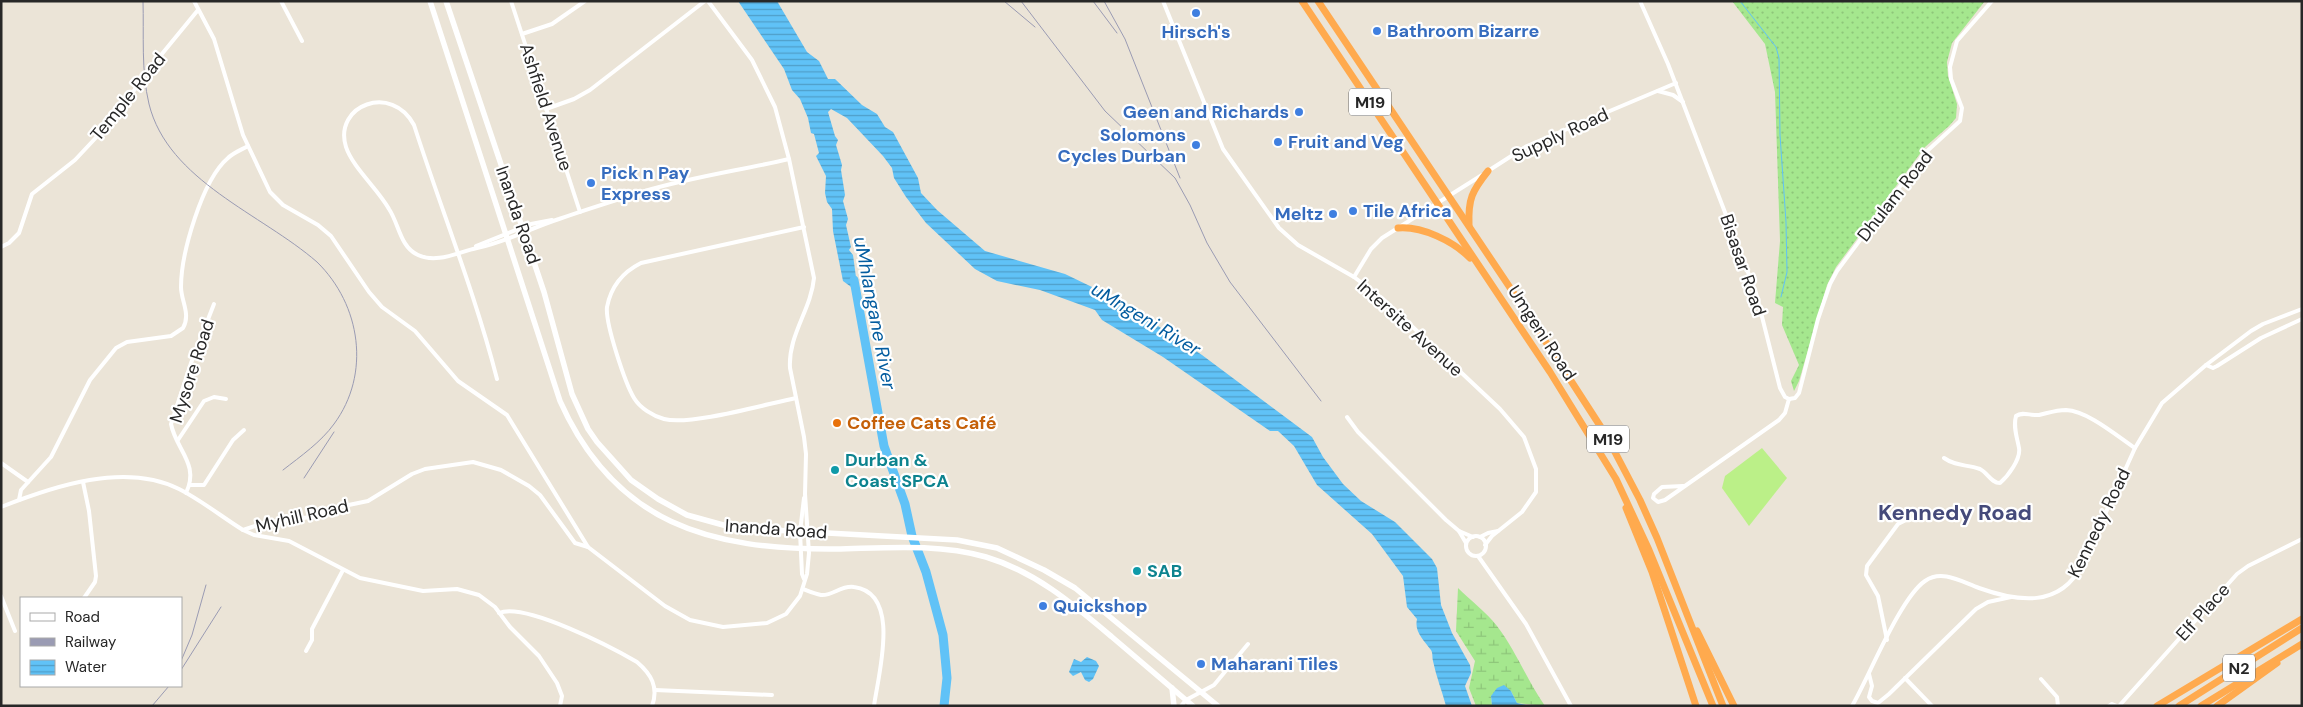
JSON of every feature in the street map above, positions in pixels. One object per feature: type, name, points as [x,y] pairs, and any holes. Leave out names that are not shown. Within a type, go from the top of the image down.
[{"type":"highway","name":"Umgeni Road","points":[[1302,1],[1584,424],[1650,550],[1712,706]]},
{"type":"highway","name":"Umgeni Road","points":[[1318,1],[1591,411],[1621,464],[1657,538],[1723,706]]},
{"type":"highway","points":[[1469,227],[1472,192],[1488,171]]},
{"type":"highway","points":[[1398,228],[1412,228],[1452,244],[1483,270]]},
{"type":"highway","points":[[1610,471],[1652,572],[1695,704]]},
{"type":"highway","points":[[2157,706],[2302,619]]},
{"type":"highway","points":[[1690,620],[1704,642],[1734,706]]},
{"type":"highway","name":"N2","points":[[2179,706],[2302,628]]},
{"type":"highway","name":"N2","points":[[2200,706],[2302,644]]},
{"type":"highway","points":[[2217,706],[2270,670],[2286,653]]},
{"type":"main road","name":"Inanda Road","points":[[430,1],[560,401],[583,442],[611,478],[650,509],[696,532],[740,544],[805,548],[886,547],[937,549],[972,554],[997,561],[1049,586],[1080,608],[1193,706]]},
{"type":"main road","name":"Inanda Road","points":[[446,1],[544,292],[572,394],[588,428],[607,455],[645,491],[687,515],[734,528],[935,538],[971,542],[997,548],[1064,581],[1218,706]]},
{"type":"main road","points":[[1172,688],[1174,706]]},
{"type":"street","points":[[194,1],[217,46],[233,109],[248,146],[267,186],[276,199],[331,236],[368,292],[382,307],[419,336],[458,381],[496,405],[512,421],[577,532],[588,547]]},
{"type":"street","points":[[281,1],[302,41]]},
{"type":"street","name":"Ashfield Avenue","points":[[511,1],[580,212]]},
{"type":"street","points":[[522,34],[552,24],[585,1]]},
{"type":"street","points":[[546,109],[574,99],[590,90],[706,1],[744,48],[761,76],[778,116],[804,226],[814,278],[808,305],[790,347],[790,368],[805,446],[803,589],[820,595],[845,587],[857,587],[869,593],[877,602],[881,609],[884,631],[874,706]]},
{"type":"street","name":"Intersite Avenue","points":[[1163,1],[1217,137],[1238,174],[1275,223],[1289,238],[1354,277],[1396,312],[1500,409],[1524,437],[1536,469],[1536,492],[1522,512],[1486,545]]},
{"type":"street","name":"Bisasar Road","points":[[1640,1],[1676,83],[1756,293],[1780,388],[1785,397],[1790,399]]},
{"type":"street","name":"Dhulam Road","points":[[1790,399],[1799,393],[1825,295],[1837,271],[1925,153],[1960,121],[1962,108],[1951,79],[1950,67],[1954,48],[1957,41],[1992,1]]},
{"type":"street","name":"Temple Road","points":[[1,247],[10,243],[19,234],[32,194],[75,160],[119,113],[143,77],[198,10]]},
{"type":"street","name":"Supply Road","points":[[1354,277],[1371,249],[1382,238],[1527,146],[1676,83]]},
{"type":"street","points":[[1657,91],[1673,95],[1683,102]]},
{"type":"street","points":[[497,379],[488,342],[457,253],[410,117],[399,107],[385,102],[365,104],[347,124],[344,139],[349,155],[391,210],[408,248],[416,255],[434,259],[457,253],[470,249],[500,242],[506,237],[543,221],[556,219],[653,189],[789,159]]},
{"type":"street","points":[[19,500],[20,492],[51,458],[90,380],[116,348],[127,342],[171,336],[183,328],[187,316],[181,294],[182,278],[200,200],[226,159],[248,146]]},
{"type":"street","points":[[796,398],[683,421],[657,417],[634,398],[622,369],[609,327],[607,311],[611,293],[618,280],[629,270],[641,263],[804,226]]},
{"type":"street","points":[[470,249],[499,236],[506,237]]},
{"type":"street","name":"Mysore Road","points":[[190,485],[190,471],[171,427],[191,363],[214,304]]},
{"type":"street","name":"Kennedy Road","points":[[1852,706],[1913,594],[1930,578],[1949,577],[1981,589],[2012,597],[2052,595],[2061,591],[2072,582],[2082,566],[2135,448],[2162,403],[2251,330],[2302,309]]},
{"type":"street","points":[[2206,365],[2213,368],[2260,338],[2302,319]]},
{"type":"street","points":[[178,440],[204,401],[214,397],[226,399]]},
{"type":"street","points":[[1684,486],[1662,487],[1655,491],[1654,498],[1661,502],[1779,420],[1785,413],[1790,399]]},
{"type":"street","points":[[1944,458],[1954,464],[1979,469],[1995,482],[2000,483],[2009,473],[2019,454],[2015,428],[2016,416],[2025,413],[2038,415],[2060,410],[2073,411],[2084,415],[2135,448]]},
{"type":"street","points":[[1347,417],[1358,432],[1459,531],[1466,543],[1467,552],[1478,556],[1534,637],[1572,706]]},
{"type":"street","points":[[186,493],[190,485],[204,485],[233,440],[244,430]]},
{"type":"street","name":"Myhill Road","points":[[1,507],[83,482],[116,476],[136,477],[164,483],[186,493],[243,530],[272,522],[311,517],[339,507],[368,501],[424,468],[473,462],[501,470],[529,486],[545,501],[575,543],[588,547],[674,612],[690,620],[711,625],[752,625],[773,621],[790,610],[803,589]]},
{"type":"street","points":[[1,463],[28,482]]},
{"type":"street","points":[[83,482],[89,512],[96,576],[85,597]]},
{"type":"street","points":[[1887,640],[1878,596],[1866,575],[1867,566],[1898,524],[1906,520],[1926,518]]},
{"type":"street","points":[[243,530],[254,535],[289,541],[360,578],[389,586],[423,591],[466,590],[488,600],[544,663],[557,683],[562,696],[560,706]]},
{"type":"street","points":[[1459,531],[1473,537],[1480,537],[1486,545],[1484,551],[1478,556]]},
{"type":"street","name":"Intersite Avenue","points":[[1480,537],[1488,533],[1498,532]]},
{"type":"street","points":[[1466,543],[1473,537]]},
{"type":"street","name":"Elf Place","points":[[2118,706],[2237,574],[2248,566],[2302,539]]},
{"type":"street","points":[[306,651],[312,640],[312,629],[343,570]]},
{"type":"street","points":[[1,596],[15,631]]},
{"type":"street","points":[[1869,674],[1872,686],[1869,697],[1876,703],[1884,699],[1976,609],[1988,602],[2012,597]]},
{"type":"street","points":[[500,613],[512,611],[540,617],[620,653],[643,668],[652,679],[655,690],[652,706]]},
{"type":"street","points":[[1181,706],[1186,700],[1214,685],[1248,644]]},
{"type":"street","points":[[1905,678],[1932,706]]},
{"type":"street","points":[[2041,679],[2057,697],[2058,706]]},
{"type":"street","points":[[655,690],[772,695]]},
{"type":"street","points":[[2109,706],[2112,704],[2118,706]]},
{"type":"green space","points":[[1732,1],[1985,1],[1952,43],[1947,62],[1948,76],[1957,104],[1956,118],[1925,147],[1836,267],[1827,285],[1799,381],[1794,391],[1791,381],[1799,365],[1782,325],[1783,307],[1775,303],[1780,241],[1775,92],[1765,44]]},
{"type":"green space","points":[[1762,448],[1787,478],[1749,526],[1722,488],[1725,476]]},
{"type":"green space","points":[[1458,588],[1497,626],[1545,706],[1517,703],[1511,691],[1491,696],[1492,706],[1476,706],[1469,688],[1475,661],[1456,631]]},
{"type":"water","name":"uMngeni River","points":[[738,1],[777,1],[807,52],[819,61],[828,79],[835,79],[862,105],[877,114],[885,127],[893,132],[918,178],[921,193],[937,210],[985,251],[1065,274],[1117,299],[1202,355],[1312,437],[1323,457],[1343,484],[1361,501],[1395,522],[1432,559],[1437,568],[1441,605],[1452,633],[1470,665],[1471,673],[1465,686],[1472,706],[1446,706],[1434,667],[1432,651],[1418,632],[1417,619],[1407,607],[1403,576],[1372,534],[1317,485],[1294,446],[1278,431],[1270,431],[1163,357],[1102,320],[1095,310],[1040,290],[997,281],[975,269],[926,223],[906,197],[894,178],[892,168],[883,156],[847,118],[831,109],[828,112],[838,140],[836,145],[842,165],[845,195],[843,201],[848,219],[846,225],[851,247],[849,250],[853,255],[858,292],[843,281],[833,231],[832,209],[827,202],[825,193],[826,176],[816,156],[819,153],[814,134],[811,133],[808,118],[800,99],[792,90],[784,69]]},
{"type":"water","points":[[1087,657],[1096,661],[1099,666],[1093,679],[1089,682],[1085,680],[1081,672],[1073,676],[1069,672],[1074,659],[1081,662]]},
{"type":"water","points":[[1504,685],[1511,691],[1517,703],[1530,706],[1492,706],[1491,696],[1497,688]]},
{"type":"waterway","points":[[1740,1],[1776,47],[1779,58],[1780,135],[1786,222],[1787,272],[1781,297]]},
{"type":"waterway","name":"uMhlangane River","points":[[854,280],[884,446],[905,504],[912,536],[926,572],[943,635],[947,678],[944,706]]},
{"type":"railway","points":[[143,1],[143,53],[146,91],[159,131],[176,154],[196,175],[317,262],[332,279],[343,298],[351,319],[356,340],[356,362],[353,384],[346,404],[334,424],[323,437],[283,470]]},
{"type":"railway","points":[[1004,1],[1035,27]]},
{"type":"railway","points":[[1021,1],[1105,111],[1175,178],[1190,205],[1207,243],[1230,282],[1321,401]]},
{"type":"railway","points":[[1093,1],[1117,33]]},
{"type":"railway","points":[[1104,1],[1125,39],[1180,178]]},
{"type":"railway","points":[[304,478],[334,432]]},
{"type":"railway","points":[[182,659],[192,635],[206,585]]},
{"type":"railway","points":[[182,668],[221,607]]},
{"type":"railway","points":[[152,706],[168,687]]},
{"type":"place","name":"Hirsch's","points":[[1196,13]]},
{"type":"place","name":"Bathroom Bizarre","points":[[1377,31]]},
{"type":"place","name":"Geen and Richards","points":[[1299,112]]},
{"type":"place","name":"Fruit and Veg","points":[[1278,142]]},
{"type":"place","name":"Solomons Cycles Durban","points":[[1196,145]]},
{"type":"place","name":"Pick n Pay Express","points":[[591,183]]},
{"type":"place","name":"Tile Africa","points":[[1353,211]]},
{"type":"place","name":"Meltz","points":[[1333,214]]},
{"type":"place","name":"Coffee Cats Café","points":[[837,423]]},
{"type":"place","name":"Durban & Coast SPCA","points":[[835,470]]},
{"type":"place","name":"SAB","points":[[1137,571]]},
{"type":"place","name":"Quickshop","points":[[1043,606]]},
{"type":"place","name":"Maharani Tiles","points":[[1201,664]]},
{"type":"district","name":"Kennedy Road","points":[[1955,512]]}]
